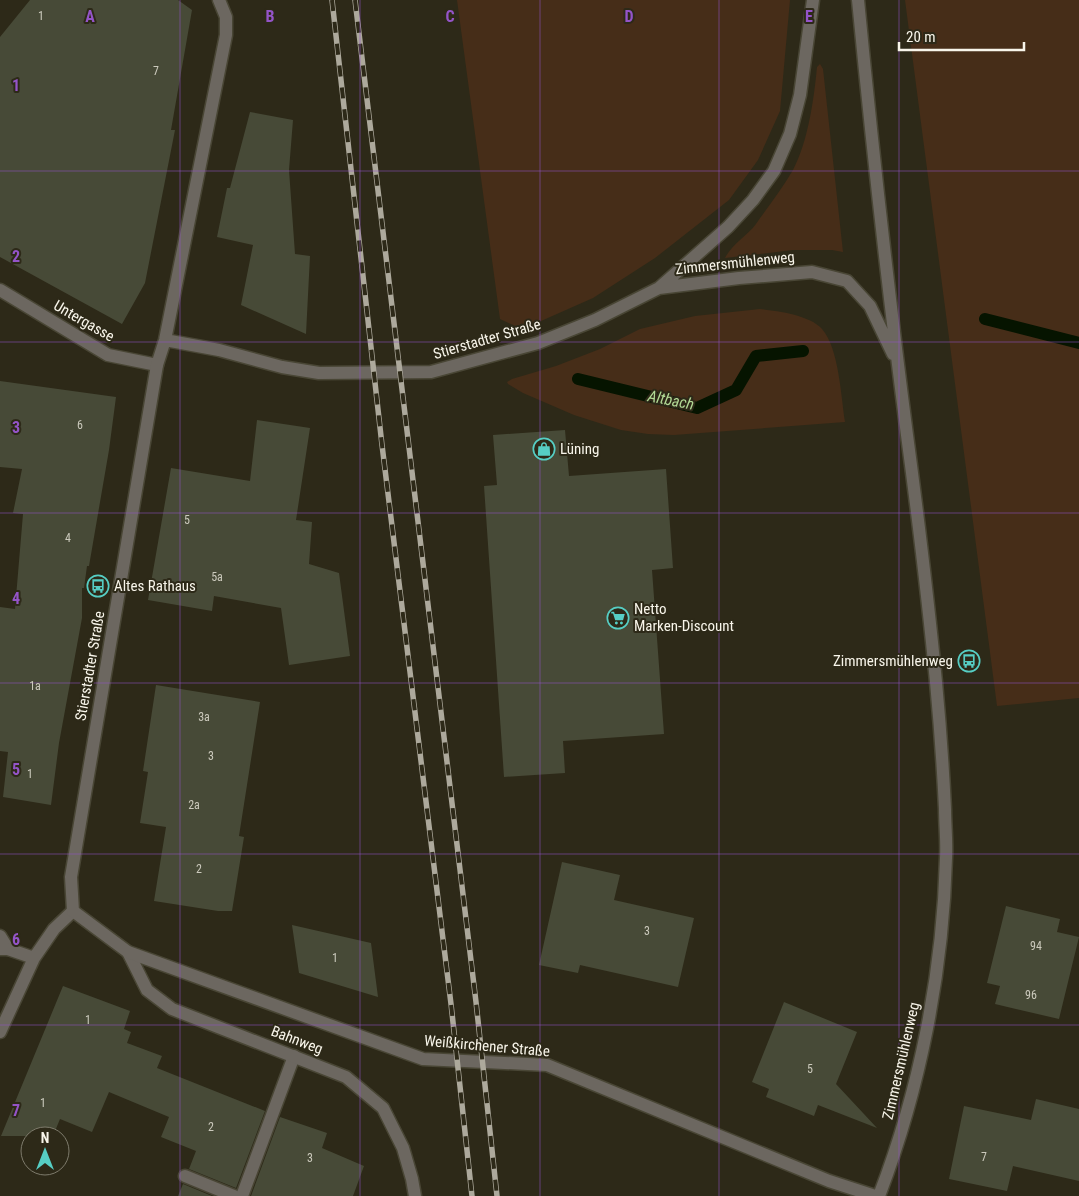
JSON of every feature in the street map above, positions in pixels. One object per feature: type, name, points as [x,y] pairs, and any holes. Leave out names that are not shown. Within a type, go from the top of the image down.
[{"type":"street","name":"Stierstadter Straße","points":[[73,911],[71,877],[157,365],[165,340],[226,35],[226,17],[219,0]]},
{"type":"street","name":"Zimmersmühlenweg","points":[[659,288],[728,227],[753,200],[774,171],[790,134],[800,95],[813,0]]},
{"type":"street","name":"Zimmersmühlenweg","points":[[858,0],[866,89],[920,535],[943,750],[946,857],[940,942],[932,1001],[918,1072],[889,1171],[879,1196]]},
{"type":"street","name":"Zimmersmühlenweg","points":[[659,288],[739,278],[812,272],[847,282],[870,306],[898,364]]},
{"type":"street","name":"Stierstadter Straße","points":[[165,340],[219,350],[282,367],[319,373],[432,372],[538,343],[595,320],[659,288]]},
{"type":"street","name":"Untergasse","points":[[0,290],[108,355],[157,365]]},
{"type":"street","name":"Weißkirchener Straße","points":[[73,911],[128,952],[424,1059],[547,1065],[828,1181],[875,1196]]},
{"type":"street","points":[[0,1032],[34,958],[54,929],[73,911]]},
{"type":"street","points":[[0,936],[4,949],[34,958]]},
{"type":"street","name":"Bahnweg","points":[[128,952],[148,990],[172,1009],[346,1077],[383,1108],[403,1148],[415,1196]]},
{"type":"street","points":[[242,1196],[294,1056]]},
{"type":"street","points":[[185,1176],[234,1196]]},
{"type":"shaded area","points":[[457,0],[790,0],[780,111],[758,160],[729,200],[655,258],[593,298],[532,325],[515,326],[500,319]]},
{"type":"shaded area","points":[[905,0],[1079,0],[1079,698],[997,706]]},
{"type":"shaded area","points":[[820,64],[823,69],[843,252],[832,250],[793,250],[725,258],[732,248],[756,224],[793,170],[803,147],[812,106],[817,67]]},
{"type":"shaded area","points":[[760,309],[802,317],[817,324],[822,329],[828,337],[836,360],[845,422],[674,435],[648,434],[621,430],[574,415],[523,393],[507,382],[600,349],[640,329],[695,316]]},
{"type":"building","points":[[30,0],[178,0],[192,10],[171,130],[175,130],[145,283],[122,324],[0,257],[0,37]]},
{"type":"building","points":[[250,112],[293,120],[289,170],[295,254],[310,256],[306,334],[241,305],[253,245],[217,237],[227,188],[230,188]]},
{"type":"building","points":[[0,381],[116,397],[89,566],[87,566],[84,588],[82,588],[82,618],[59,743],[51,805],[3,797],[8,752],[0,751],[0,607],[15,609],[23,514],[13,513],[22,469],[0,467]]},
{"type":"building","points":[[257,420],[310,428],[296,520],[312,522],[309,564],[339,573],[350,656],[289,665],[281,608],[214,596],[212,611],[148,600],[171,468],[250,481]]},
{"type":"building","points":[[565,430],[569,476],[666,469],[673,568],[652,570],[664,734],[563,741],[565,773],[504,777],[484,486],[497,485],[493,435]]},
{"type":"building","points":[[156,685],[260,702],[239,836],[244,837],[232,911],[218,911],[154,901],[166,827],[140,823],[148,772],[143,771]]},
{"type":"building","points":[[562,862],[620,875],[614,900],[694,918],[678,987],[580,965],[578,973],[539,965]]},
{"type":"building","points":[[1006,906],[1060,919],[1057,932],[1079,937],[1059,1019],[995,1004],[1000,986],[987,983]]},
{"type":"building","points":[[292,925],[371,943],[378,997],[299,973]]},
{"type":"building","points":[[63,986],[130,1011],[124,1029],[131,1032],[127,1043],[162,1056],[157,1068],[265,1111],[236,1188],[189,1169],[196,1151],[161,1137],[169,1117],[109,1092],[92,1132],[60,1119],[57,1126],[20,1126],[20,1136],[1,1136]]},
{"type":"building","points":[[784,1002],[857,1032],[836,1084],[877,1128],[818,1105],[814,1116],[766,1097],[769,1089],[752,1082]]},
{"type":"building","points":[[1036,1099],[1079,1109],[1079,1181],[1013,1166],[1007,1191],[949,1179],[964,1106],[1031,1120]]},
{"type":"building","points":[[280,1117],[327,1133],[322,1148],[364,1166],[353,1196],[251,1196]]},
{"type":"building","points":[[183,1184],[212,1196],[178,1196]]},
{"type":"waterway","name":"Altbach","points":[[985,319],[1079,343]]},
{"type":"waterway","name":"Altbach","points":[[578,379],[697,408],[736,390],[756,356],[803,351]]},
{"type":"railway","points":[[332,0],[382,445],[451,1004],[472,1196]]},
{"type":"railway","points":[[355,0],[476,1002],[497,1196]]},
{"type":"place","name":"Lüning","points":[[544,449]]},
{"type":"place","name":"Altes Rathaus","points":[[98,586]]},
{"type":"place","name":"Netto Marken-Discount","points":[[618,618]]},
{"type":"place","name":"Zimmersmühlenweg","points":[[969,661]]}]
